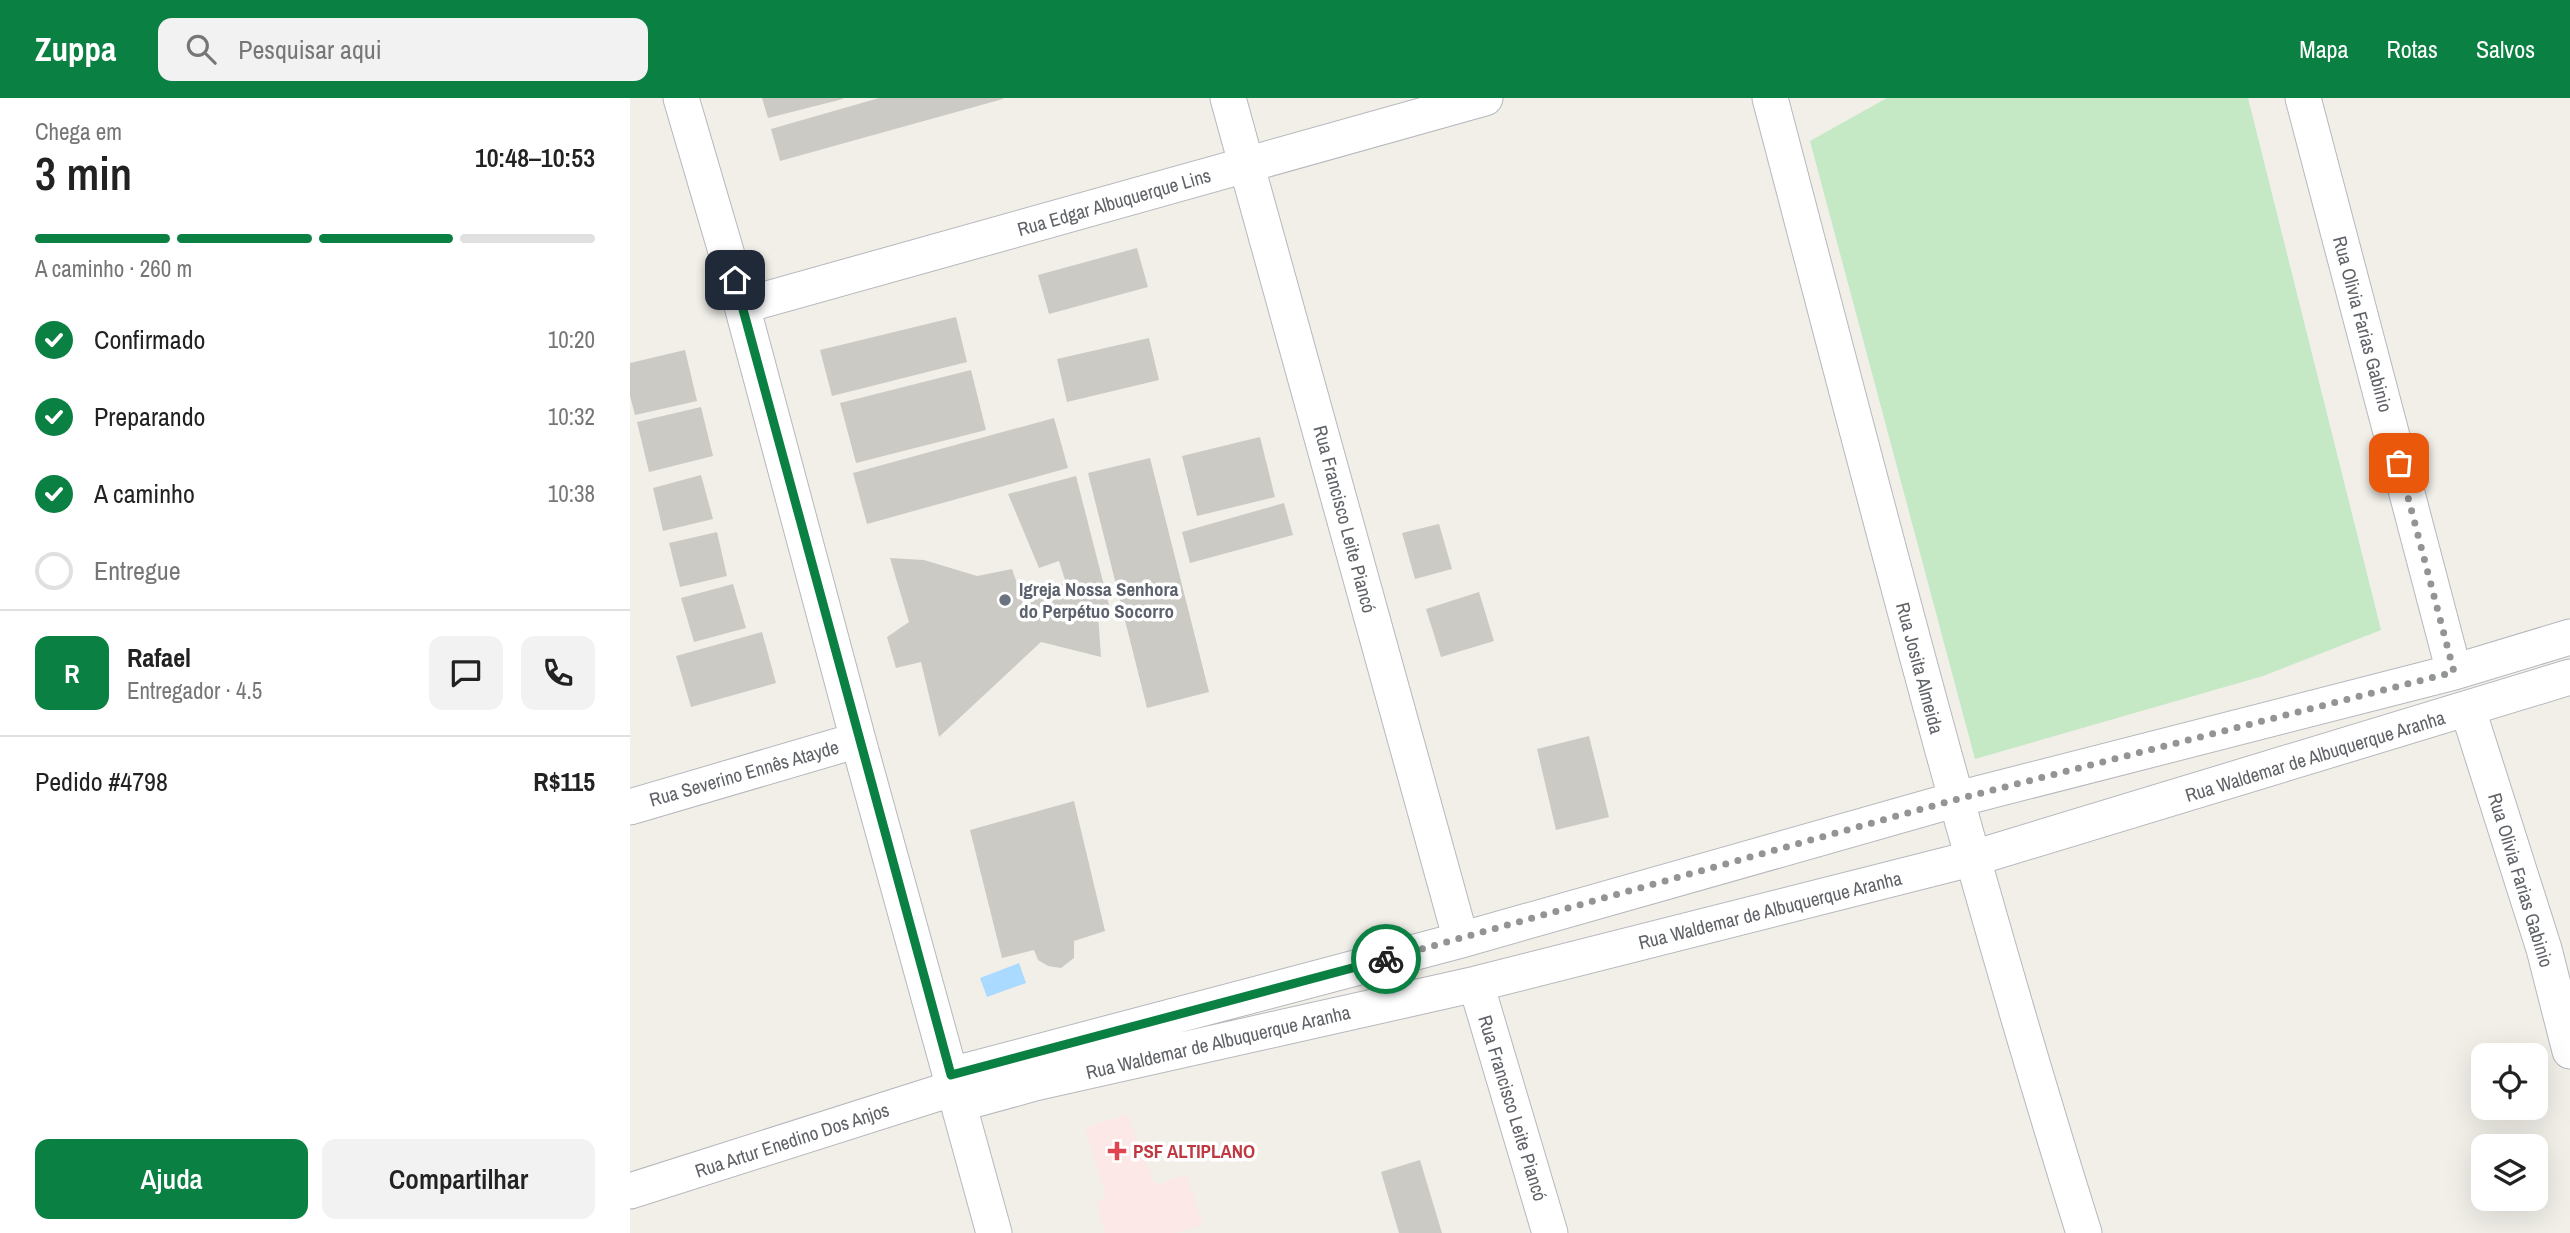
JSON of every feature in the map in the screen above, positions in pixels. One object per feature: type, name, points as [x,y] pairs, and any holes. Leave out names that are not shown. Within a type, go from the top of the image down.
[{"type":"street","points":[[681,98],[742,306],[994,1233]]},
{"type":"street","name":"Rua Francisco Leite Piancó","points":[[1228,98],[1461,940]]},
{"type":"street","name":"Rua Edgar Albuquerque Lins","points":[[742,306],[1485,98]]},
{"type":"street","name":"Rua Josita Almeida","points":[[1770,98],[1954,800],[1974,858],[2028,1055],[2084,1233]]},
{"type":"street","name":"Rua Olivia Farias Gabinio","points":[[2303,98],[2454,672]]},
{"type":"street","points":[[955,1089],[1461,940],[1954,800],[2454,672],[2570,637]]},
{"type":"street","name":"Rua Waldemar de Albuquerque Aranha","points":[[955,1089],[1035,1083],[1476,984],[1974,858],[2570,677]]},
{"type":"street","name":"Rua Olivia Farias Gabinio","points":[[2468,710],[2544,949],[2570,1051]]},
{"type":"street","name":"Rua Severino Ennês Atayde","points":[[630,807],[858,740]]},
{"type":"street","name":"Rua Francisco Leite Piancó","points":[[1476,984],[1550,1233]]},
{"type":"street","name":"Rua Artur Enedino Dos Anjos","points":[[630,1191],[955,1089]]},
{"type":"shaded area","name":"PSF ALTIPLANO","points":[[1127,1114],[1155,1185],[1186,1175],[1203,1225],[1175,1233],[1105,1233],[1097,1202],[1106,1196],[1085,1128]]},
{"type":"green space","points":[[1887,98],[2248,98],[2381,630],[2263,676],[1975,759],[1810,141]]},
{"type":"water","points":[[1019,963],[1026,983],[987,997],[980,978]]},
{"type":"building","points":[[762,98],[843,98],[843,99],[768,118]]},
{"type":"building","points":[[879,98],[1003,99],[780,161],[771,129]]},
{"type":"building","points":[[1137,248],[1148,287],[1049,314],[1038,275]]},
{"type":"building","points":[[956,317],[967,362],[832,396],[820,350]]},
{"type":"building","points":[[1149,338],[1159,380],[1067,402],[1057,359]]},
{"type":"building","points":[[685,350],[697,401],[635,415],[630,396],[630,363]]},
{"type":"building","points":[[971,370],[986,430],[856,463],[840,403]]},
{"type":"building","points":[[701,407],[713,456],[649,472],[637,422]]},
{"type":"building","points":[[1054,418],[1068,468],[867,524],[853,473]]},
{"type":"building","points":[[1260,437],[1275,497],[1197,516],[1182,456]]},
{"type":"building","points":[[1150,458],[1209,692],[1147,708],[1088,473]]},
{"type":"building","points":[[701,475],[713,519],[663,531],[653,488]]},
{"type":"building","name":"Igreja Nossa Senhora do Perpétuo Socorro","points":[[1076,476],[1110,609],[1098,614],[1101,657],[1041,642],[939,737],[921,662],[896,668],[887,637],[909,622],[890,558],[924,560],[977,576],[1012,569],[1020,592],[1066,583],[1059,561],[1039,568],[1008,494]]},
{"type":"building","points":[[1284,503],[1293,535],[1190,563],[1182,532]]},
{"type":"building","points":[[1439,524],[1452,569],[1415,579],[1402,533]]},
{"type":"building","points":[[717,532],[727,576],[680,587],[669,543]]},
{"type":"building","points":[[733,584],[746,628],[694,642],[681,598]]},
{"type":"building","points":[[1479,592],[1494,641],[1441,657],[1426,609]]},
{"type":"building","points":[[762,632],[776,683],[691,707],[676,656]]},
{"type":"building","points":[[1589,736],[1609,817],[1556,830],[1537,749]]},
{"type":"building","points":[[1074,801],[1105,931],[1074,941],[1074,958],[1061,968],[1048,966],[1038,960],[1034,950],[1002,958],[970,830]]},
{"type":"building","points":[[1420,1160],[1442,1233],[1399,1233],[1381,1172]]},
{"type":"way so far","points":[[1386,959],[1954,800],[2454,672],[2399,463]]},
{"type":"place","name":"Igreja Nossa Senhora do Perpétuo Socorro","points":[[1005,600]]},
{"type":"place","name":"PSF ALTIPLANO","points":[[1117,1151]]},
{"type":"route","points":[[735,280],[951,1075],[1386,959]]}]
